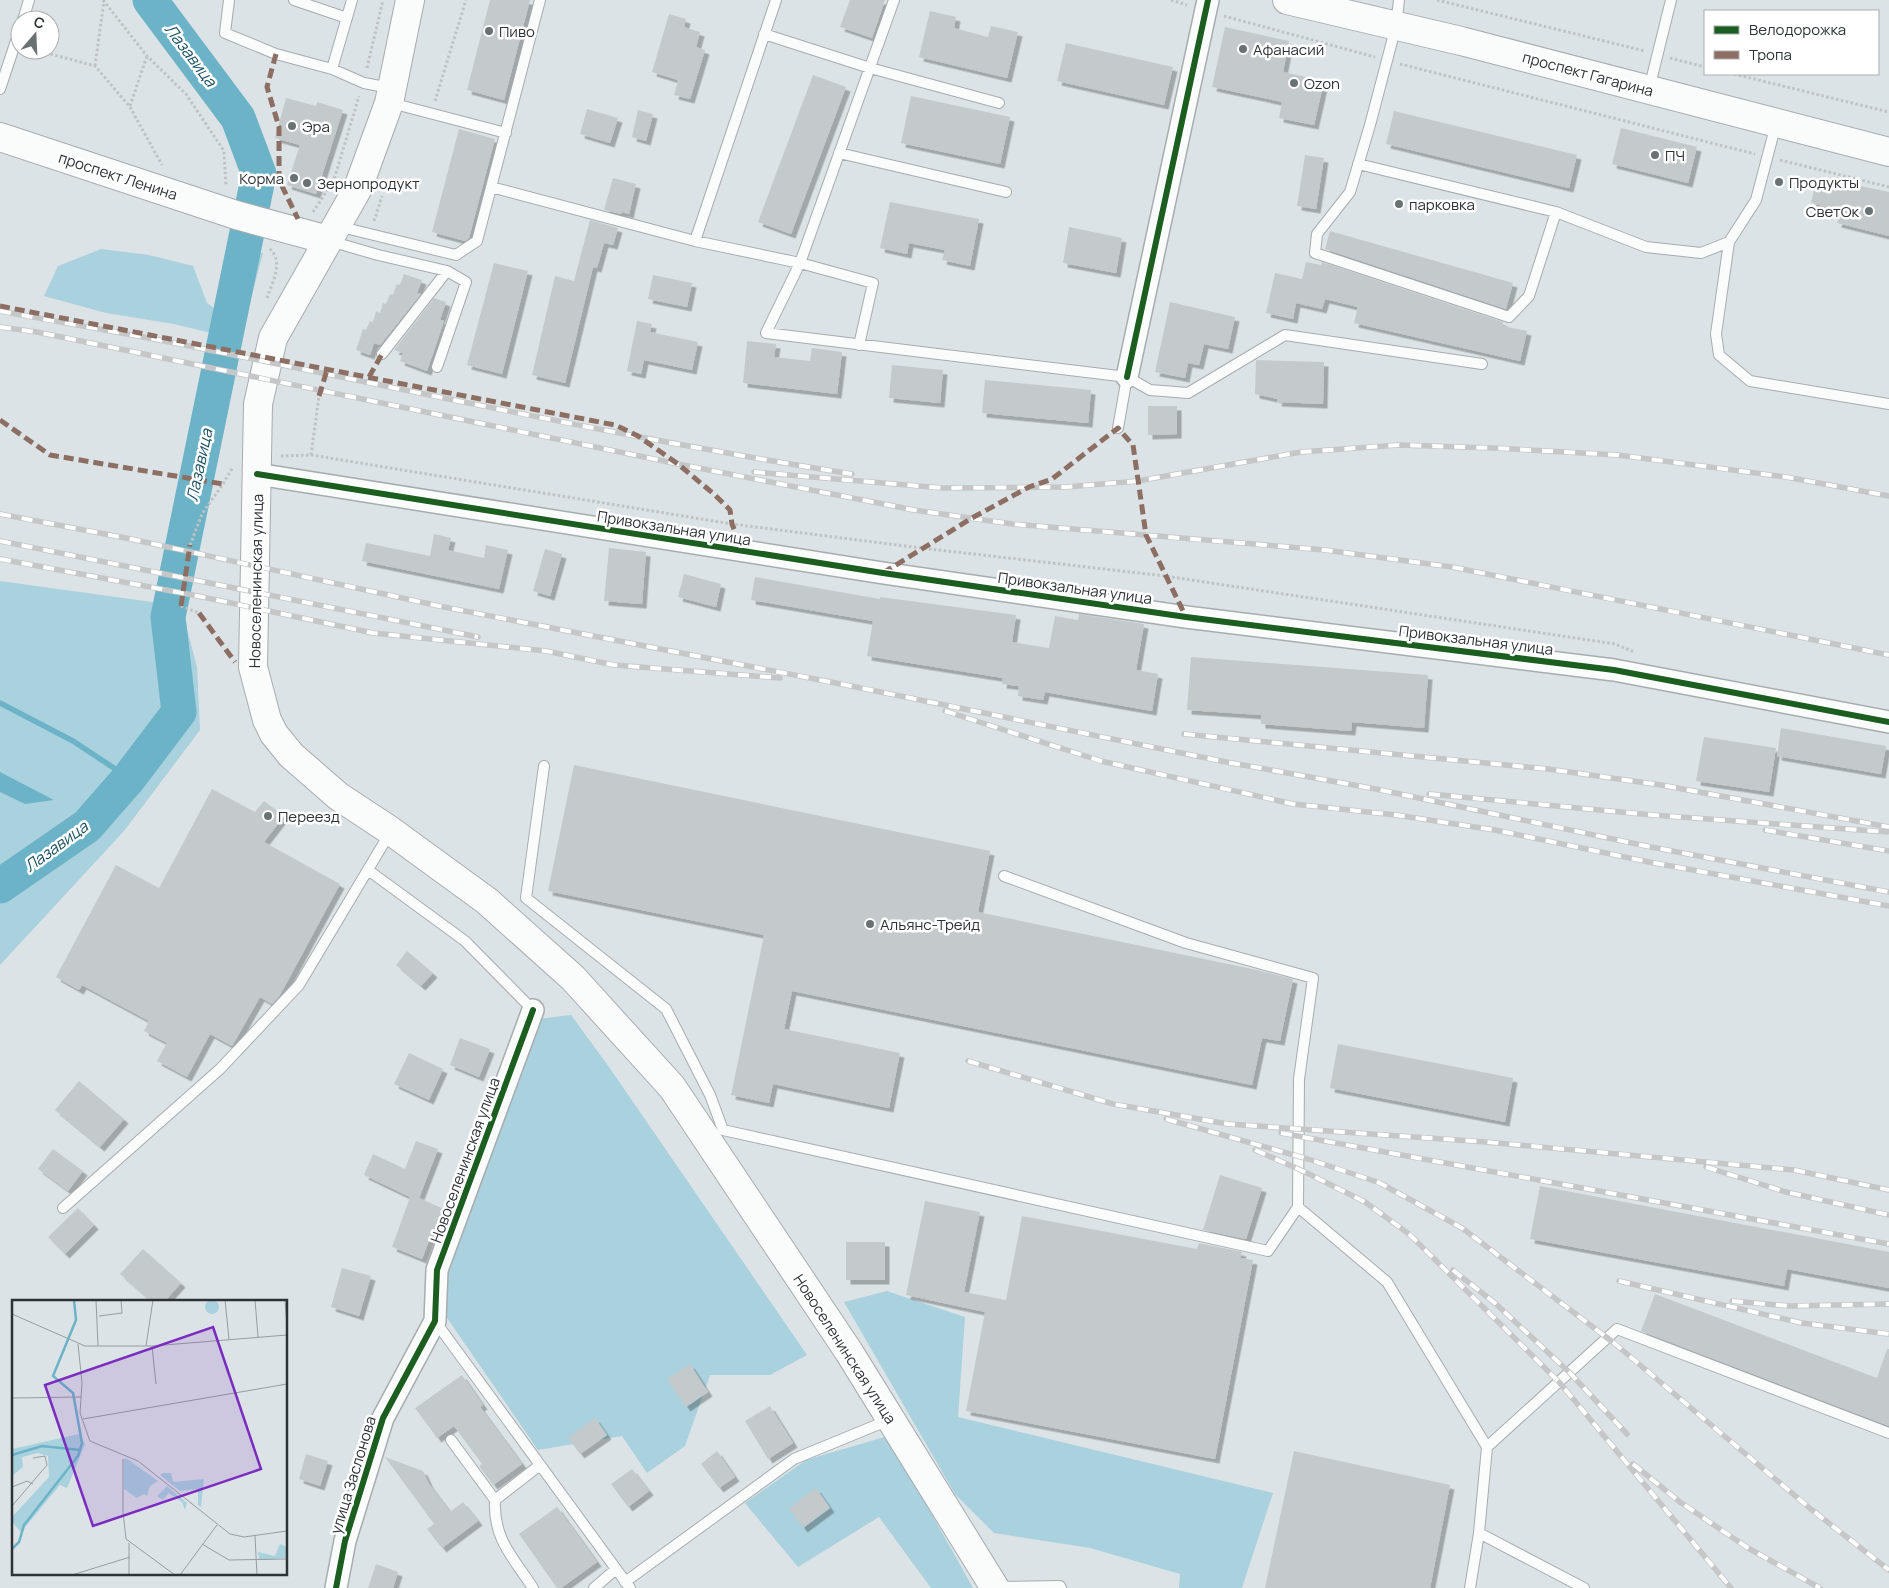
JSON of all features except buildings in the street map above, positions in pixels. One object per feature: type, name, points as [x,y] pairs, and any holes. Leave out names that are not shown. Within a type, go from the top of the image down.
[{"type":"main road","points":[[265,234],[332,233],[358,188],[390,95],[410,0]]},
{"type":"main road","name":"проспект Гагарина","points":[[1290,0],[1398,13],[1649,90],[1889,152]]},
{"type":"main road","name":"проспект Ленина","points":[[0,137],[236,215],[265,234]]},
{"type":"main road","name":"Новоселенинская улица","points":[[332,233],[273,338],[258,404],[253,667],[267,720],[274,734],[291,755],[338,796],[391,831],[487,901],[573,978],[672,1087],[849,1352],[995,1587]]},
{"type":"street","points":[[1127,377],[1207,6]]},
{"type":"street","name":"Привокзальная улица","points":[[256,465],[883,573],[1186,617],[1614,670],[1889,722]]},
{"type":"street","name":"Новоселенинская улица","points":[[435,1321],[437,1270],[533,1010]]},
{"type":"street","name":"улица Заслонова","points":[[336,1588],[345,1541],[383,1418],[435,1321]]},
{"type":"lane","points":[[229,0],[225,33],[276,54],[332,69],[431,114],[506,133]]},
{"type":"lane","points":[[294,0],[347,18]]},
{"type":"lane","points":[[332,69],[352,0]]},
{"type":"lane","points":[[332,233],[456,255],[477,241],[540,0]]},
{"type":"lane","points":[[695,241],[776,0]]},
{"type":"lane","points":[[894,0],[800,263],[766,333],[1127,377],[1150,390],[1188,393],[1284,335],[1482,364]]},
{"type":"lane","points":[[1649,90],[1671,0]]},
{"type":"lane","points":[[1398,13],[1370,125],[1350,192],[1317,234],[1315,252],[1509,317],[1529,296],[1556,212]]},
{"type":"lane","points":[[764,34],[870,68],[999,103]]},
{"type":"lane","points":[[0,90],[10,59]]},
{"type":"lane","points":[[1777,123],[1756,200],[1728,242],[1716,334],[1719,355],[1750,381],[1889,404]]},
{"type":"lane","points":[[839,153],[1006,192]]},
{"type":"lane","points":[[1358,164],[1556,212],[1646,247],[1701,253],[1728,242]]},
{"type":"lane","points":[[491,188],[695,241],[800,263],[873,283],[859,345]]},
{"type":"lane","points":[[332,233],[378,255],[447,271],[466,282],[437,367]]},
{"type":"lane","points":[[382,354],[447,271]]},
{"type":"lane","points":[[1118,428],[1127,377]]},
{"type":"lane","points":[[544,766],[526,898],[666,1009],[710,1094],[722,1130],[1268,1251],[1298,1207],[1299,1078],[1314,978],[1186,943],[1004,876]]},
{"type":"lane","points":[[64,1208],[220,1069],[299,985],[391,831]]},
{"type":"lane","points":[[368,870],[465,941],[533,1010]]},
{"type":"lane","points":[[1298,1207],[1387,1282],[1487,1447],[1479,1533],[1470,1588]]},
{"type":"lane","points":[[435,1321],[628,1585],[794,1459],[890,1419]]},
{"type":"lane","points":[[1487,1447],[1616,1329],[1889,1433]]},
{"type":"lane","points":[[451,1440],[495,1500],[494,1517],[500,1537],[533,1588]]},
{"type":"lane","points":[[495,1500],[540,1465]]},
{"type":"lane","points":[[1479,1533],[1584,1588]]},
{"type":"lane","points":[[594,1588],[616,1569]]},
{"type":"lane","points":[[995,1587],[1060,1586],[1061,1588]]},
{"type":"path","points":[[104,0],[147,56],[186,94],[224,151],[226,186]]},
{"type":"path","points":[[95,66],[104,0]]},
{"type":"path","points":[[312,213],[334,180],[364,82],[383,0]]},
{"type":"path","points":[[431,114],[466,0]]},
{"type":"path","points":[[1171,0],[1207,6],[1386,61],[1889,187]]},
{"type":"path","points":[[1436,0],[1704,66]]},
{"type":"path","points":[[130,107],[147,56]]},
{"type":"path","points":[[60,57],[95,66],[130,107],[162,166]]},
{"type":"path","points":[[1738,75],[1889,112]]},
{"type":"path","points":[[265,234],[273,251],[278,269]]},
{"type":"path","points":[[311,455],[318,396]]},
{"type":"path","points":[[190,545],[202,514],[238,458],[256,465],[311,455],[732,524],[1165,576],[1383,608],[1616,644],[1642,655]]},
{"type":"path","points":[[181,606],[199,613]]},
{"type":"shaded area","points":[[228,240],[263,253],[249,306],[232,338],[174,324],[106,313],[44,296],[58,266],[101,249],[149,255],[193,266],[207,303],[217,310],[229,286],[226,264]]},
{"type":"shaded area","points":[[0,581],[181,606],[197,667],[200,730],[124,831],[0,965]]},
{"type":"shaded area","points":[[0,772],[54,800],[25,804],[0,792]]},
{"type":"shaded area","points":[[571,1015],[609,1067],[807,1355],[770,1375],[710,1375],[685,1446],[647,1473],[622,1436],[538,1450],[445,1315],[444,1271],[538,1019]]},
{"type":"shaded area","points":[[887,1291],[965,1317],[958,1417],[1273,1493],[1242,1588],[1179,1588],[1180,1574],[1090,1548],[994,1533],[955,1494],[844,1302]]},
{"type":"shaded area","points":[[888,1436],[973,1588],[931,1588],[879,1517],[798,1567],[745,1503],[806,1460]]},
{"type":"waterway","name":"Лазавица","points":[[0,886],[87,826],[129,778],[179,712],[168,617],[259,174],[238,118],[150,0]]},
{"type":"waterway","points":[[0,703],[73,741],[129,778]]},
{"type":"railway","points":[[0,311],[165,341],[602,430],[852,474]]},
{"type":"railway","points":[[0,327],[37,332],[678,464],[914,510],[1012,524],[1325,550],[1452,567],[1889,655]]},
{"type":"railway","points":[[754,472],[942,488],[1066,487],[1138,481],[1301,452],[1399,445],[1618,455],[1786,477],[1889,496]]},
{"type":"railway","points":[[0,514],[131,539],[439,606],[851,686],[1221,761],[1376,789],[1651,847],[1889,892]]},
{"type":"railway","points":[[0,541],[478,637]]},
{"type":"railway","points":[[0,559],[193,595],[373,633],[546,651],[614,665],[780,678]]},
{"type":"railway","points":[[945,711],[1101,761],[1293,804],[1396,815],[1495,830],[1649,862],[1889,906]]},
{"type":"railway","points":[[1184,734],[1548,769],[1661,785],[1889,827]]},
{"type":"railway","points":[[1429,794],[1653,815],[1887,832]]},
{"type":"railway","points":[[1765,830],[1889,851]]},
{"type":"railway","points":[[968,1061],[1113,1104],[1228,1124],[1486,1142],[1794,1170],[1889,1190]]},
{"type":"railway","points":[[1166,1119],[1308,1159],[1380,1183],[1462,1228],[1614,1343],[1812,1510],[1889,1570]]},
{"type":"railway","points":[[1281,1133],[1889,1244]]},
{"type":"railway","points":[[1255,1150],[1365,1202],[1409,1234],[1559,1382],[1731,1588]]},
{"type":"railway","points":[[1706,1167],[1786,1192],[1889,1215]]},
{"type":"railway","points":[[1453,1270],[1496,1304],[1569,1372],[1627,1434]]},
{"type":"railway","points":[[1619,1281],[1802,1323],[1889,1334]]},
{"type":"railway","points":[[1732,1301],[1789,1306],[1889,1304]]},
{"type":"railway","points":[[1633,1464],[1680,1502],[1748,1548],[1820,1588]]},
{"type":"marked path","points":[[276,54],[267,87],[279,127],[279,180],[298,219]]},
{"type":"marked path","points":[[0,306],[615,425],[638,436],[678,464],[715,495],[730,510],[732,524],[743,552]]},
{"type":"marked path","points":[[369,377],[382,354]]},
{"type":"marked path","points":[[319,396],[327,370]]},
{"type":"marked path","points":[[0,420],[50,455],[223,484]]},
{"type":"marked path","points":[[883,573],[972,518],[1029,487],[1052,479],[1118,428],[1133,445],[1146,535],[1186,617]]},
{"type":"marked path","points":[[181,606],[190,545]]},
{"type":"marked path","points":[[199,613],[235,662]]},
{"type":"cycle path","points":[[1127,377],[1208,0]]},
{"type":"cycle path","points":[[257,474],[883,573],[1186,617],[1614,670],[1889,722]]},
{"type":"cycle path","points":[[336,1588],[345,1541],[383,1418],[435,1321],[437,1270],[533,1010]]},
{"type":"place","name":"Пиво","points":[[489,31]]},
{"type":"place","name":"Афанасий","points":[[1243,49]]},
{"type":"place","name":"Ozon","points":[[1294,83]]},
{"type":"place","name":"Эра","points":[[292,126]]},
{"type":"place","name":"ПЧ","points":[[1655,155]]},
{"type":"place","name":"Корма","points":[[294,178]]},
{"type":"place","name":"Продукты","points":[[1779,182]]},
{"type":"place","name":"Зернопродукт","points":[[307,183]]},
{"type":"place","name":"парковка","points":[[1399,204]]},
{"type":"place","name":"СветОк","points":[[1869,211]]},
{"type":"place","name":"Переезд","points":[[268,816]]},
{"type":"place","name":"Альянс-Трейд","points":[[870,924]]}]
